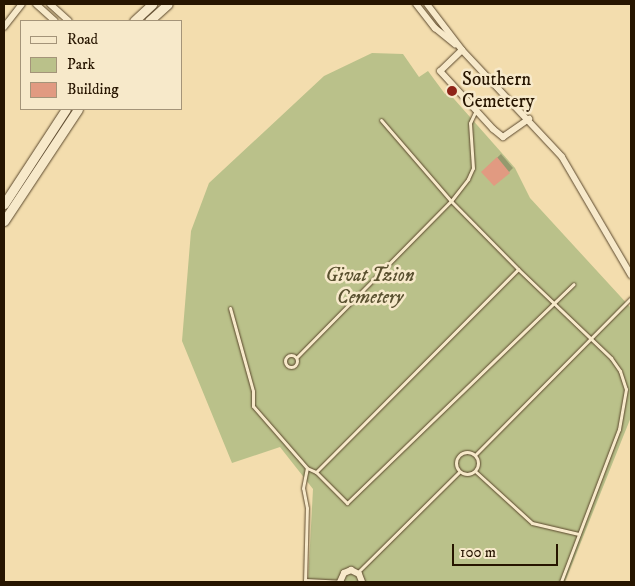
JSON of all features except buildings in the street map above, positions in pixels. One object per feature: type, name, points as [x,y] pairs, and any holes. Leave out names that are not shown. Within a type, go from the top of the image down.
[{"type":"street","points":[[4,27],[22,4]]},
{"type":"street","points":[[36,4],[53,20]]},
{"type":"street","points":[[50,4],[68,20]]},
{"type":"street","points":[[135,20],[152,4]]},
{"type":"street","points":[[150,20],[168,4]]},
{"type":"street","points":[[416,4],[435,28],[462,50],[529,119],[562,157],[631,275]]},
{"type":"street","points":[[427,4],[462,50]]},
{"type":"street","points":[[462,50],[440,71],[502,137],[529,119]]},
{"type":"street","points":[[4,204],[65,110]]},
{"type":"street","points":[[4,221],[77,110]]},
{"type":"street","points":[[340,582],[347,570],[358,572],[362,582]]},
{"type":"lane","points":[[297,357],[287,355],[286,364],[294,367],[297,357],[451,201],[473,168],[470,123],[476,110]]},
{"type":"lane","points":[[381,120],[451,201],[518,269],[591,338],[620,371],[626,389],[619,430],[561,582]]},
{"type":"lane","points":[[316,472],[518,269]]},
{"type":"lane","points":[[230,308],[253,391],[252,406],[307,468],[316,472],[347,503],[574,284]]},
{"type":"lane","points":[[475,455],[631,298]]},
{"type":"lane","points":[[469,452],[475,455],[478,463],[475,471],[468,474],[459,472],[456,465],[459,455],[469,452]]},
{"type":"lane","points":[[307,468],[304,488],[308,508],[305,581],[340,582]]},
{"type":"lane","points":[[475,471],[532,523],[580,534]]},
{"type":"lane","points":[[358,572],[459,472]]},
{"type":"green space","name":"Givat Tzion Cemetery","points":[[372,53],[403,54],[419,77],[428,71],[445,94],[447,91],[515,168],[530,198],[631,308],[631,417],[565,582],[308,582],[313,489],[280,447],[232,463],[182,341],[191,231],[209,183],[324,76]]},
{"type":"place","name":"Southern Cemetery","points":[[452,91]]}]
